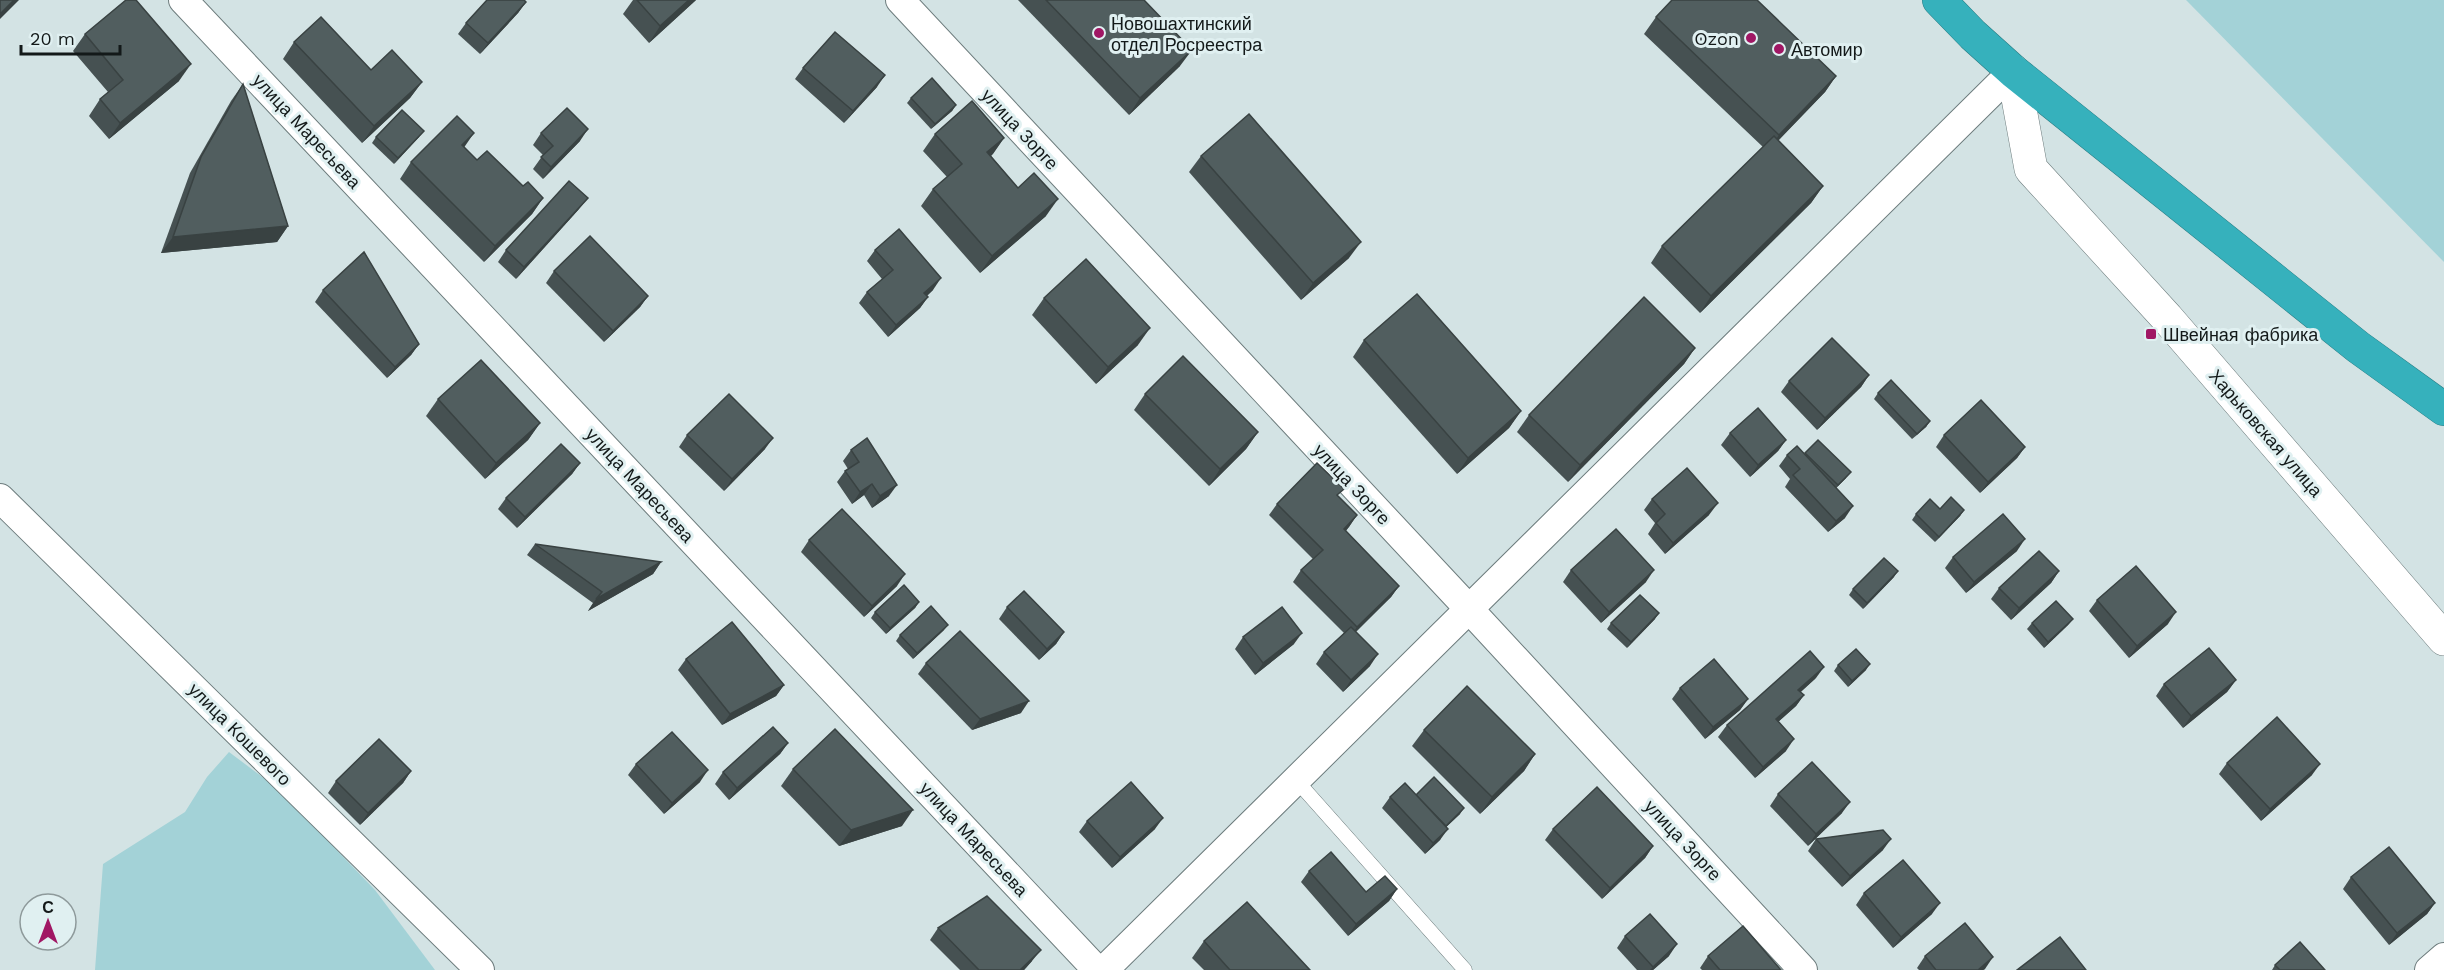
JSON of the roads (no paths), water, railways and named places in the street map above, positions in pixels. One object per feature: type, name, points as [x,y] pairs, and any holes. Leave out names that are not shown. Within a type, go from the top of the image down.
[{"type":"highway","points":[[1939,0],[2013,71],[2358,347],[2444,409]]},
{"type":"main road","name":"Харьковская улица","points":[[2013,71],[2031,169],[2167,318],[2444,639]]},
{"type":"street","name":"улица Маресьева","points":[[183,0],[1097,970]]},
{"type":"street","name":"улица Зорге","points":[[900,0],[1803,970]]},
{"type":"street","points":[[1104,970],[2013,71]]},
{"type":"street","name":"улица Кошевого","points":[[0,498],[480,970]]},
{"type":"street","points":[[2429,970],[2444,957]]},
{"type":"lane","points":[[1296,780],[1465,970]]},
{"type":"place","name":"Новошахтинский отдел Росреестра","points":[[1099,33]]},
{"type":"place","name":"Ozon","points":[[1751,38]]},
{"type":"place","name":"Автомир","points":[[1779,49]]},
{"type":"place","name":"Швейная фабрика","points":[[2151,334]]}]
